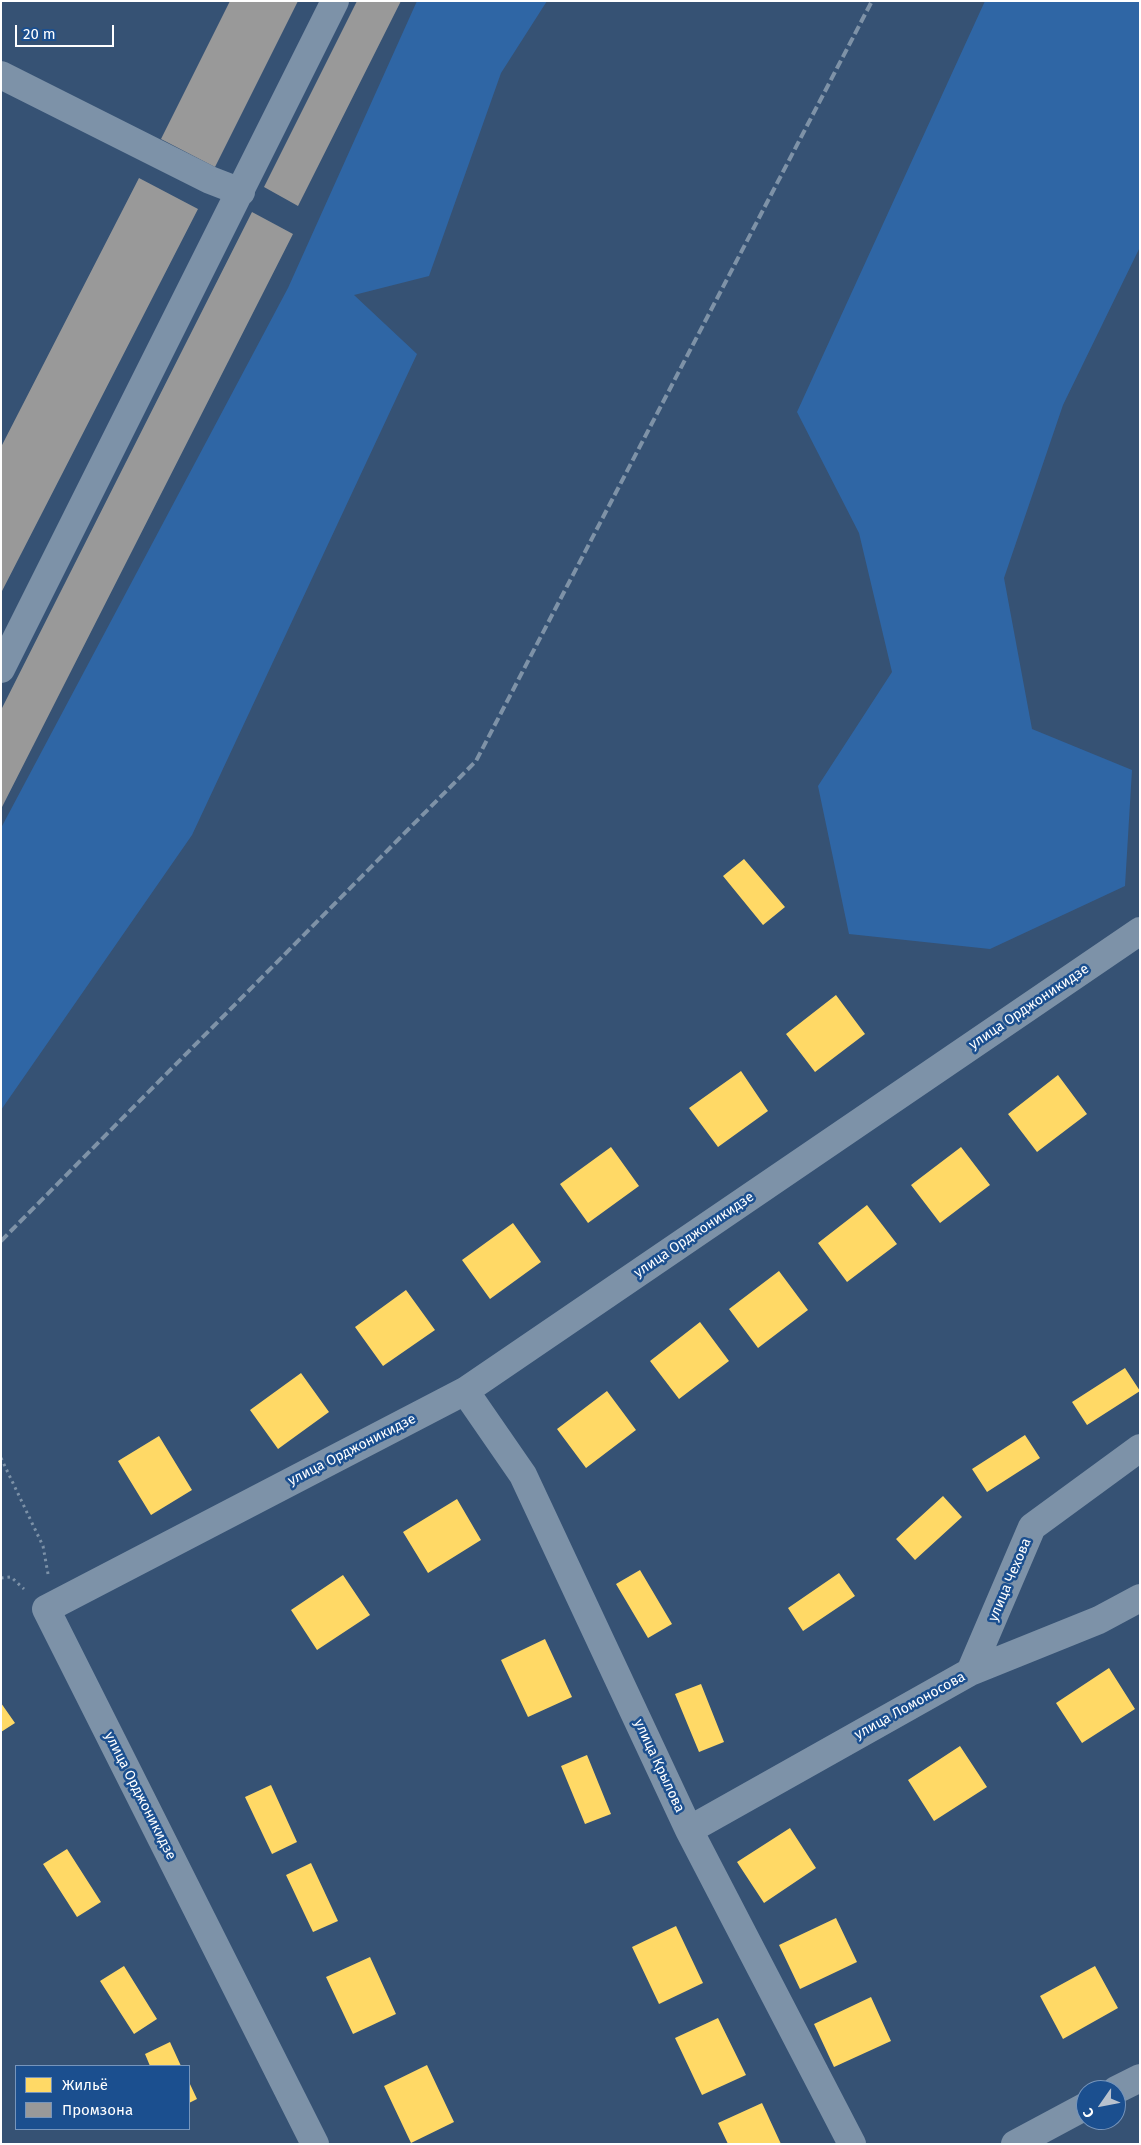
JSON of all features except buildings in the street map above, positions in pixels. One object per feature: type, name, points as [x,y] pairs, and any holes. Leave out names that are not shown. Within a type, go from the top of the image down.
[{"type":"street","points":[[1,669],[335,1]]},
{"type":"street","points":[[1,76],[201,176],[241,192]]},
{"type":"street","name":"улица Орджоникидзе","points":[[315,2144],[46,1609],[465,1391],[1140,931]]},
{"type":"street","name":"улица Крылова","points":[[465,1391],[523,1475],[689,1830],[852,2144]]},
{"type":"street","name":"улица Чехова","points":[[970,1672],[1032,1527],[1140,1448]]},
{"type":"street","name":"улица Ломоносова","points":[[689,1830],[970,1672],[1099,1620],[1140,1598]]},
{"type":"street","points":[[1126,2085],[1140,2078]]},
{"type":"street","points":[[1015,2144],[1076,2111]]},
{"type":"path","points":[[1,1458],[43,1546],[51,1590],[46,1609]]},
{"type":"shaded area","points":[[417,1],[547,1],[501,73],[429,276],[354,295],[417,354],[192,835],[1,1110],[1,828],[288,288]]},
{"type":"shaded area","points":[[985,1],[1140,1],[1140,247],[1063,405],[1004,578],[1032,729],[1132,770],[1125,886],[990,949],[849,934],[818,786],[892,672],[859,533],[797,412]]},
{"type":"railway","points":[[1,1241],[476,761],[872,1]]}]
